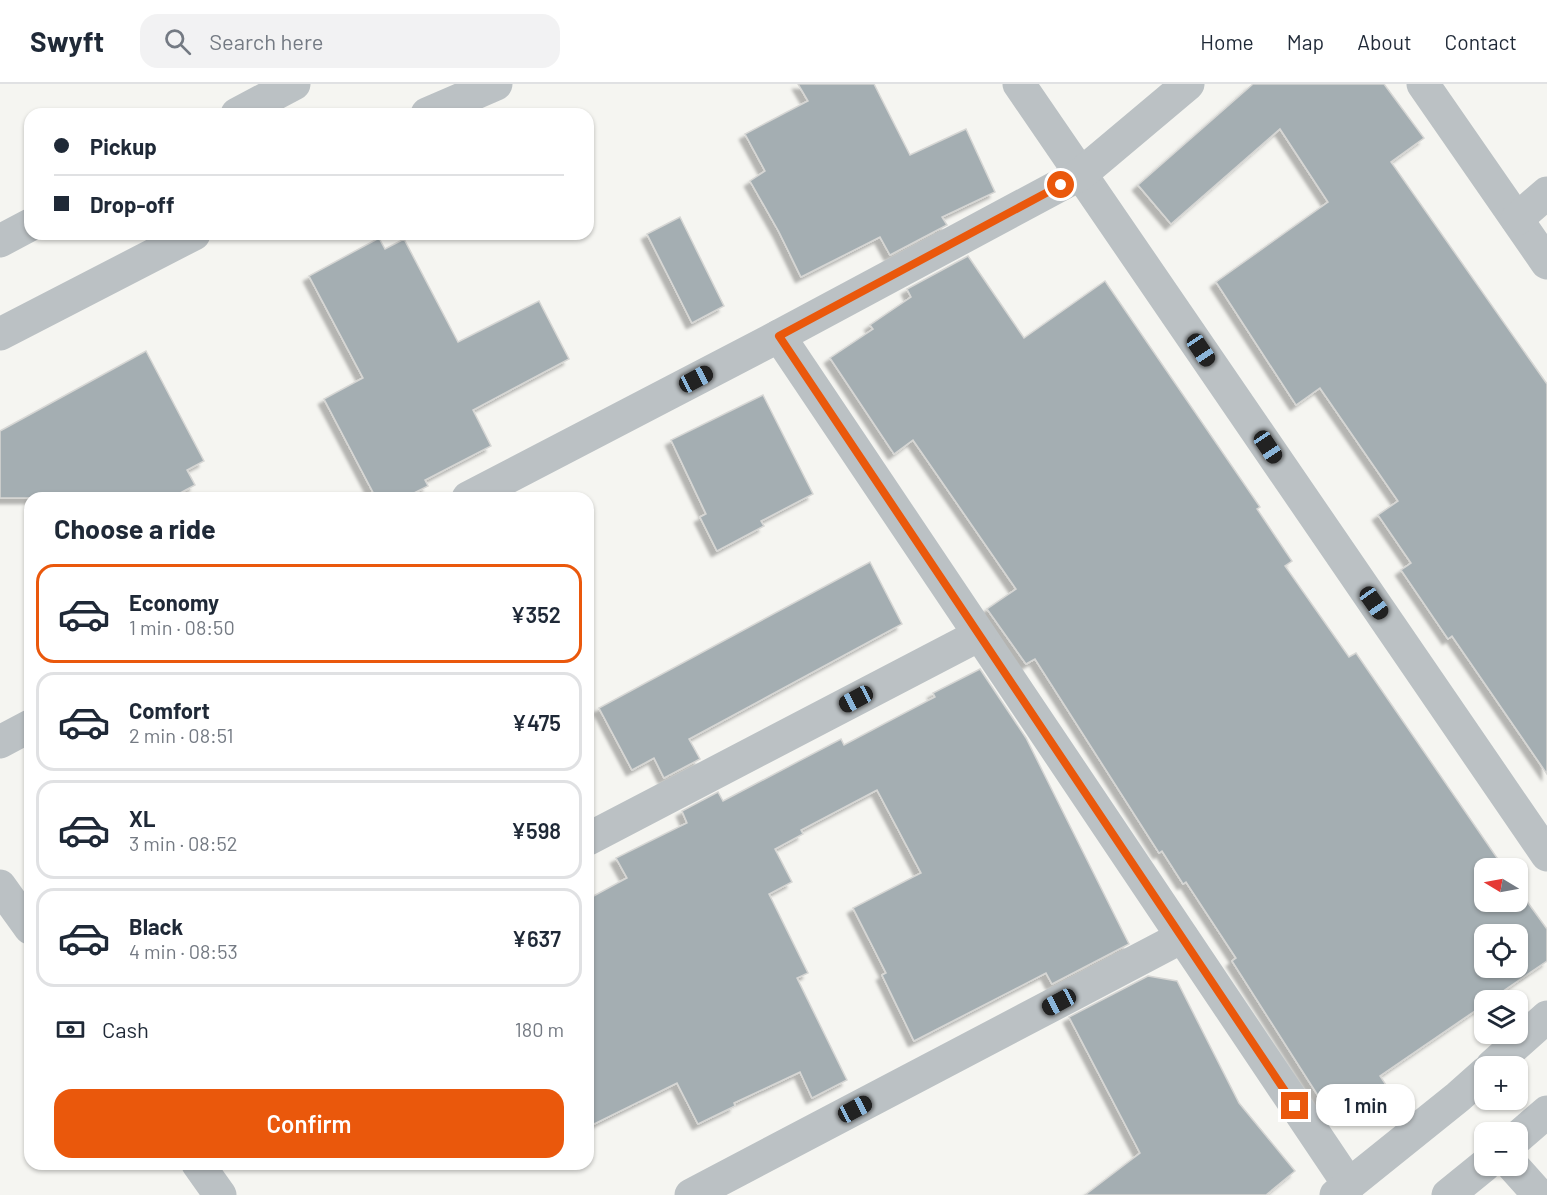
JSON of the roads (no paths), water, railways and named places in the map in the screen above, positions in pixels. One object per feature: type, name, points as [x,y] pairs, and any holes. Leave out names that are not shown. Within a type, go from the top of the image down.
[{"type":"street","points":[[248,108],[294,84]]},
{"type":"street","points":[[441,108],[496,84]]},
{"type":"street","points":[[1019,84],[1547,855]]},
{"type":"street","points":[[480,492],[779,336],[1081,174],[1188,84]]},
{"type":"street","points":[[1423,84],[1547,263]]},
{"type":"street","points":[[1516,219],[1547,194]]},
{"type":"street","points":[[0,241],[24,228]]},
{"type":"street","points":[[0,334],[182,240]]},
{"type":"street","points":[[779,336],[1182,937],[1342,1190],[1474,1083]]},
{"type":"street","points":[[594,836],[979,635]]},
{"type":"street","points":[[0,742],[24,729]]},
{"type":"street","points":[[0,886],[24,920]]},
{"type":"street","points":[[691,1195],[1182,937]]},
{"type":"street","points":[[1503,1056],[1547,1017]]},
{"type":"street","points":[[1528,1128],[1547,1112]]},
{"type":"street","points":[[202,1170],[220,1195]]},
{"type":"street","points":[[1448,1195],[1474,1174]]},
{"type":"street","points":[[1522,1176],[1539,1195]]}]
